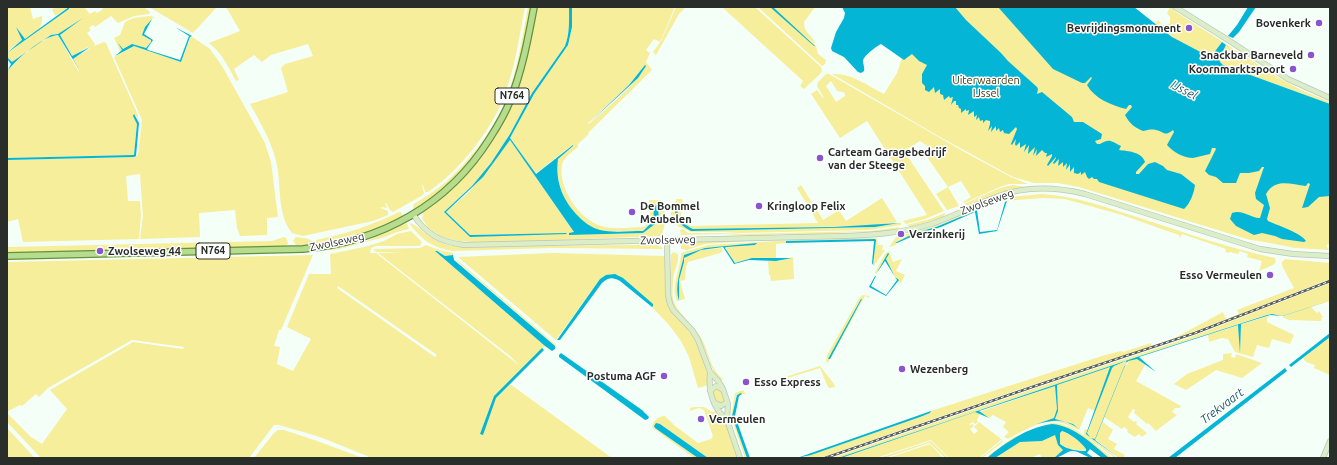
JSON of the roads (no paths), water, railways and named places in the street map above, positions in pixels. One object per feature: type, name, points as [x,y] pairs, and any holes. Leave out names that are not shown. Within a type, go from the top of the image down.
[{"type":"main road","name":"N764","points":[[413,214],[443,193],[458,180],[473,163],[498,126],[510,103],[520,76],[534,7]]},
{"type":"main road","points":[[1175,7],[1288,79],[1330,98]]},
{"type":"main road","name":"Zwolseweg","points":[[7,256],[293,249],[316,247],[362,238],[394,225],[413,214],[421,225],[441,240],[464,245],[886,234],[932,223],[1009,193],[1049,189],[1066,190],[1085,194],[1260,249],[1293,254],[1330,256]]},
{"type":"main road","points":[[667,240],[668,295],[670,304],[676,313],[692,330],[698,340],[710,372],[710,391],[718,410],[727,420]]},
{"type":"main road","points":[[710,372],[724,390],[727,402],[727,420],[740,458]]},
{"type":"main road","points":[[710,391],[716,386],[724,390]]},
{"type":"main road","points":[[714,402],[721,406],[727,402]]},
{"type":"main road","points":[[1323,458],[1330,441]]},
{"type":"water","points":[[69,7],[69,9],[7,53],[22,40],[16,27],[25,39]]},
{"type":"water","points":[[569,7],[572,7],[572,27],[568,45],[534,94],[510,138],[536,174],[573,145],[558,159],[557,167],[559,183],[561,191],[573,211],[591,227],[600,230],[621,232],[643,231],[653,221],[654,206],[657,205],[659,219],[643,233],[569,235],[569,233],[574,232],[510,140],[483,177],[446,212],[470,235],[567,234],[470,237],[444,212],[472,186],[491,163],[510,134],[532,93],[565,46],[568,32]]},
{"type":"water","points":[[770,7],[773,7],[815,46],[814,46]]},
{"type":"water","points":[[842,7],[955,7],[966,20],[1008,61],[1037,87],[1037,94],[1042,92],[1072,117],[1074,122],[1083,122],[1102,134],[1101,139],[1095,141],[1097,144],[1110,141],[1121,146],[1119,150],[1141,156],[1145,162],[1136,174],[1139,174],[1148,164],[1155,162],[1167,170],[1181,174],[1195,185],[1190,201],[1184,209],[1099,182],[1097,179],[1092,177],[1089,179],[1085,172],[1081,175],[1081,172],[1078,174],[1074,173],[1074,167],[1070,172],[1070,164],[1066,170],[1067,163],[1063,167],[1063,162],[1058,166],[1059,159],[1054,164],[1053,163],[1056,157],[1048,166],[1047,165],[1052,154],[1046,157],[1047,153],[1042,150],[1036,156],[1037,149],[1033,156],[1035,147],[1028,154],[1029,145],[1024,152],[1026,144],[1020,148],[1020,142],[1016,146],[1016,139],[1012,145],[1011,144],[1017,129],[1016,127],[1009,134],[1004,133],[1003,130],[1000,132],[999,128],[996,131],[996,126],[991,132],[992,126],[988,131],[990,121],[986,120],[983,123],[983,120],[980,121],[979,117],[976,120],[977,115],[974,117],[974,111],[968,115],[969,110],[966,111],[966,109],[961,113],[961,109],[958,105],[956,105],[956,101],[954,101],[951,105],[953,97],[950,98],[949,96],[944,100],[943,95],[940,94],[940,89],[935,93],[934,87],[929,92],[925,90],[925,86],[922,83],[922,74],[927,65],[919,61],[912,54],[904,60],[881,44],[865,57],[863,61],[864,71],[861,73],[858,72],[844,57],[832,51],[831,48],[836,32],[844,18],[845,13]]},
{"type":"water","name":"IJssel","points":[[998,7],[1134,7],[1172,37],[1208,56],[1213,54],[1222,42],[1226,45],[1219,59],[1223,65],[1330,104],[1330,196],[1319,197],[1308,207],[1302,208],[1310,184],[1308,183],[1306,186],[1289,183],[1278,184],[1270,189],[1266,194],[1270,208],[1267,219],[1268,221],[1294,232],[1306,241],[1282,239],[1262,233],[1254,235],[1236,226],[1230,219],[1232,213],[1236,212],[1260,218],[1264,205],[1256,199],[1255,193],[1264,167],[1262,167],[1259,171],[1240,173],[1236,183],[1223,183],[1216,177],[1209,175],[1205,171],[1216,149],[1215,148],[1212,148],[1210,154],[1193,158],[1182,156],[1169,148],[1167,145],[1174,132],[1173,130],[1166,134],[1154,130],[1143,131],[1135,127],[1130,123],[1125,115],[1132,107],[1131,105],[1129,105],[1126,109],[1115,106],[1099,98],[1087,85],[1092,78],[1091,77],[1085,83],[1082,83],[1053,69]]},
{"type":"water","points":[[1248,7],[1256,7],[1239,32],[1233,38],[1228,36],[1237,25]]},
{"type":"water","points":[[83,18],[60,35],[72,56],[90,47],[73,59],[80,71],[58,35],[42,41],[51,35],[58,34]]},
{"type":"water","points":[[152,19],[144,34],[153,40],[147,49],[148,50],[180,60],[189,36],[175,27],[192,36],[190,37],[181,62],[134,46],[115,56],[122,50],[118,43],[123,49],[132,44],[146,48],[151,40],[142,35],[145,27]]},
{"type":"water","points":[[28,51],[16,61],[7,72],[11,64],[7,57],[12,62]]},
{"type":"water","points":[[645,65],[646,66],[638,78],[588,124],[629,85]]},
{"type":"water","points":[[134,114],[139,123],[136,156],[134,157],[7,160],[7,158],[134,155],[137,124],[133,116]]},
{"type":"water","points":[[1007,201],[997,231],[979,234],[975,212],[941,227],[895,243],[915,233],[936,227],[977,210],[980,232],[997,230],[1005,202]]},
{"type":"water","points":[[675,207],[677,207],[681,220],[693,229],[834,227],[899,223],[875,227],[691,231],[678,222]]},
{"type":"water","points":[[875,239],[873,265],[874,241],[786,243],[786,241]]},
{"type":"water","points":[[757,243],[755,245],[725,248],[735,263],[752,258],[792,258],[776,261],[749,260],[734,264],[723,247],[701,250],[684,258],[679,280],[679,301],[677,289],[684,255],[705,248]]},
{"type":"water","points":[[435,251],[445,256],[453,255],[454,260],[555,346],[555,349],[552,351],[545,346]]},
{"type":"water","points":[[888,253],[889,254],[886,259],[895,276],[885,261],[876,274]]},
{"type":"water","points":[[615,274],[623,278],[653,304],[653,306],[652,307],[620,281],[613,278],[608,279],[602,283],[560,340],[557,340],[600,279],[606,275]]},
{"type":"water","points":[[876,276],[871,286],[886,295],[897,280],[895,277],[899,280],[886,296],[869,287]]},
{"type":"water","points":[[861,299],[830,359],[828,359]]},
{"type":"water","points":[[1272,314],[1281,316],[1270,315],[1241,324],[1240,353],[1238,325],[1139,357],[1156,372],[1137,359],[1128,361],[1127,363],[1126,361],[1112,368],[1087,433],[1090,437],[1086,434],[1110,367],[1057,385],[1058,411],[1055,419],[1073,424],[1079,429],[1068,423],[1058,421],[1037,424],[1054,418],[1057,409],[1055,386],[979,411],[989,418],[975,412],[838,458],[1137,357],[1267,315]]},
{"type":"water","points":[[1330,333],[1330,337],[1291,367],[1289,365]]},
{"type":"water","points":[[542,348],[544,350],[496,398],[483,435],[480,434],[494,396]]},
{"type":"water","points":[[561,353],[642,410],[649,417],[648,419],[645,420],[559,357]]},
{"type":"water","points":[[1126,364],[1095,440],[1119,458],[1091,438],[1095,439],[1124,367]]},
{"type":"water","points":[[1285,368],[1287,371],[1175,458],[1168,458]]},
{"type":"water","points":[[742,394],[739,396],[735,416],[750,458],[747,458],[732,416],[737,395]]},
{"type":"water","points":[[931,411],[930,413],[920,417],[811,455],[797,458]]},
{"type":"water","points":[[656,423],[660,424],[708,458],[698,458],[655,428],[654,426]]},
{"type":"water","points":[[1052,424],[1068,428],[1083,436],[1109,458],[1102,458],[1090,449],[1087,453],[1094,458],[1072,451],[1054,458],[1063,450],[1058,445],[1055,435],[1042,441],[1020,442],[995,458],[987,458],[1017,436],[1034,428]],"holes":[[[1062,431],[1079,441],[1086,451],[1073,450],[1060,444],[1060,433]]]},
{"type":"railway","points":[[825,458],[1195,333],[1330,281]]},
{"type":"place","name":"Bovenkerk","points":[[1319,23]]},
{"type":"place","name":"Bevrijdingsmonument","points":[[1189,28]]},
{"type":"place","name":"Snackbar Barneveld","points":[[1311,55]]},
{"type":"place","name":"Koornmarktspoort","points":[[1293,69]]},
{"type":"place","name":"Carteam Garagebedrijf van der Steege","points":[[820,158]]},
{"type":"place","name":"Kringloop Felix","points":[[759,206]]},
{"type":"place","name":"De Bommel Meubelen","points":[[632,212]]},
{"type":"place","name":"Verzinkerij","points":[[901,234]]},
{"type":"place","name":"Zwolseweg 44","points":[[100,251]]},
{"type":"place","name":"Esso Vermeulen","points":[[1270,275]]},
{"type":"place","name":"Wezenberg","points":[[902,369]]},
{"type":"place","name":"Postuma AGF","points":[[664,376]]},
{"type":"place","name":"Esso Express","points":[[746,382]]},
{"type":"place","name":"Vermeulen","points":[[701,419]]},
{"type":"park label","name":"Uiterwaarden IJssel","points":[[986,86]]},
{"type":"water label","name":"Trekvaart","points":[[1222,406]]}]
